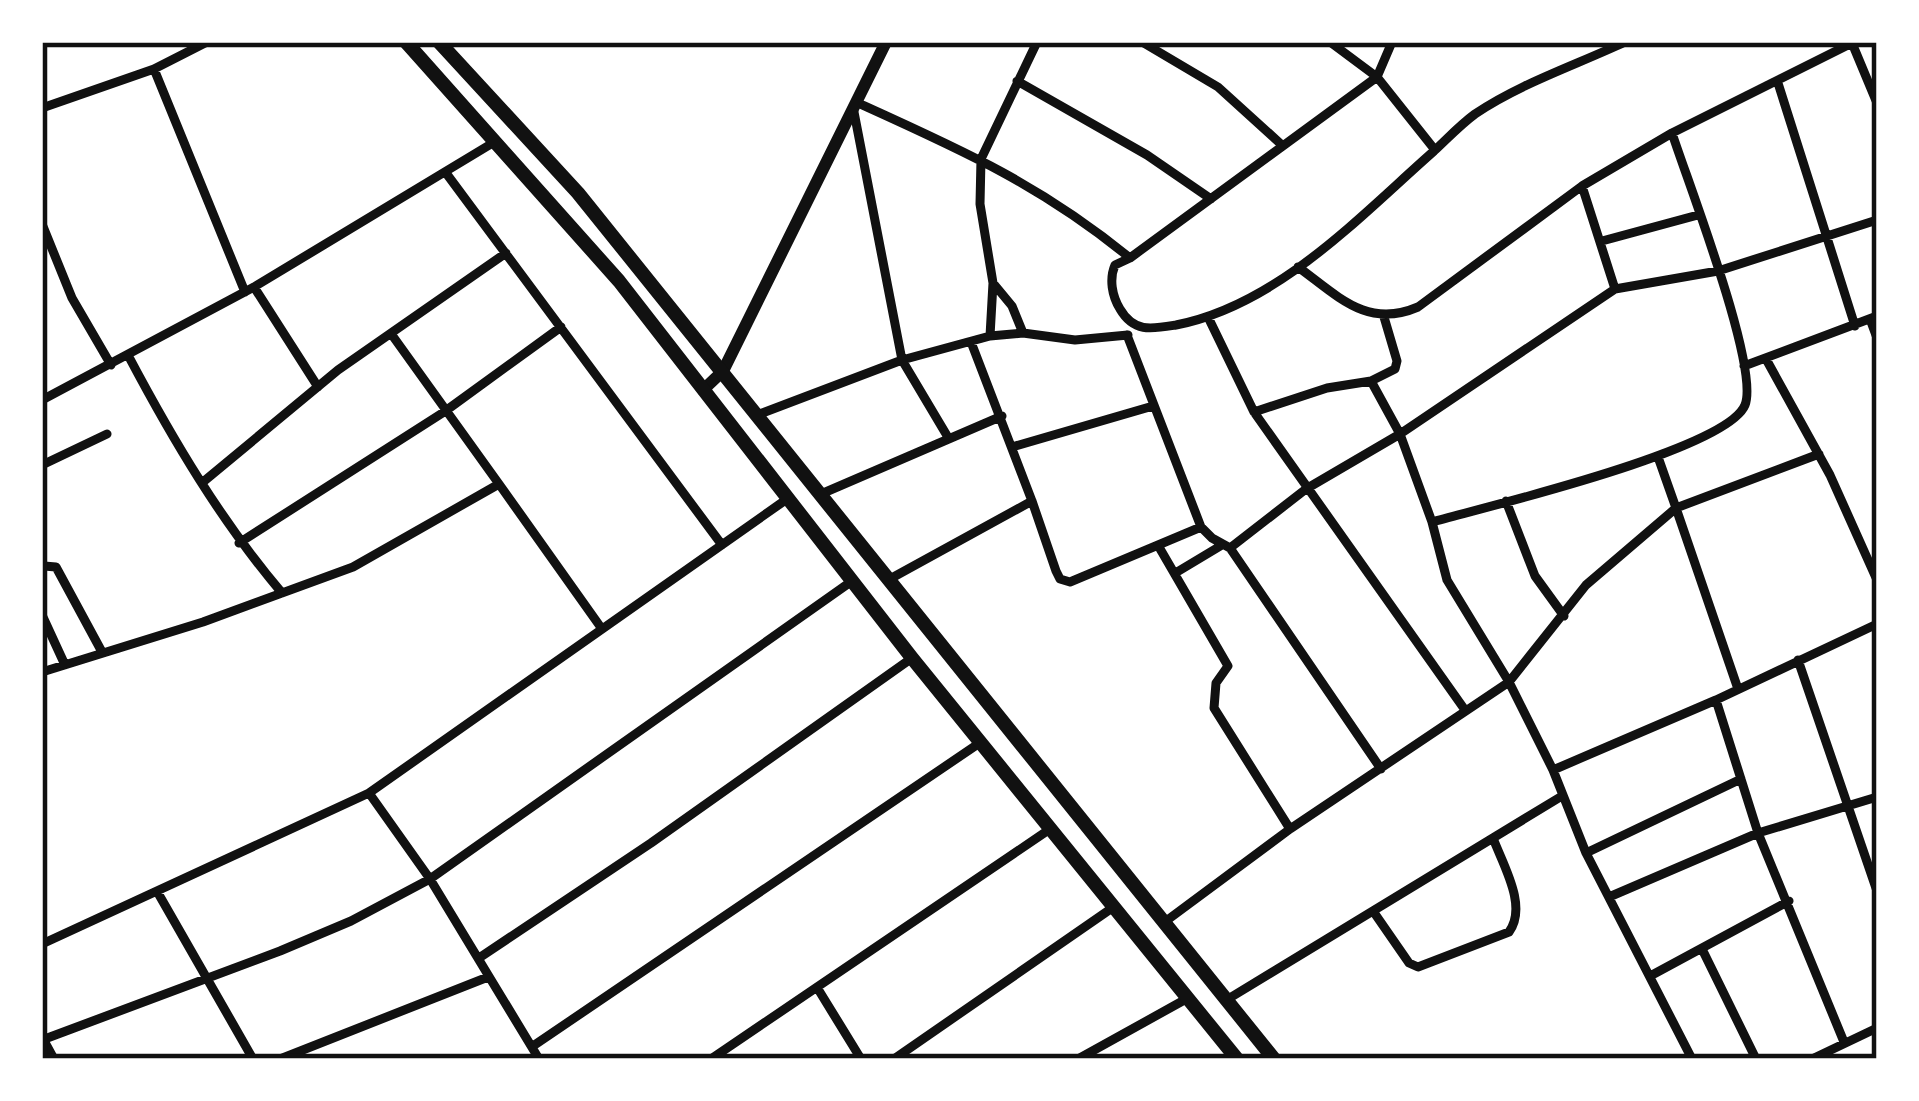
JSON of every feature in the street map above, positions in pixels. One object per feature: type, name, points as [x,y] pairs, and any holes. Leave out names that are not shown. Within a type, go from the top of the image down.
[{"type":"highway","points":[[406,42],[619,281],[912,658],[1237,1059]]},
{"type":"highway","points":[[439,42],[578,193],[1274,1059]]},
{"type":"main road","points":[[703,390],[724,371],[886,42]]},
{"type":"street","points":[[42,108],[154,69],[207,42]]},
{"type":"street","points":[[990,336],[993,283],[980,204],[982,159],[1036,42]]},
{"type":"street","points":[[1142,42],[1218,87],[1282,146]]},
{"type":"street","points":[[1330,42],[1377,76],[1436,149]]},
{"type":"street","points":[[758,415],[902,360],[990,336],[1023,332],[1075,340],[1127,335],[1208,317],[1298,267],[1486,107],[1625,42]]},
{"type":"street","points":[[1144,329],[1132,325],[1119,308],[1112,288],[1115,265],[1377,76],[1394,43]]},
{"type":"street","points":[[1298,267],[1355,307],[1384,317],[1418,307],[1582,186],[1672,133],[1853,43],[1877,103]]},
{"type":"street","points":[[154,69],[249,290],[318,387]]},
{"type":"street","points":[[1017,81],[1147,154],[1211,199]]},
{"type":"street","points":[[1778,83],[1855,326]]},
{"type":"street","points":[[856,108],[982,159],[1077,214],[1130,258]]},
{"type":"street","points":[[856,108],[902,360],[949,440]]},
{"type":"street","points":[[1432,522],[1658,457],[1735,418],[1744,406],[1744,366],[1672,133]]},
{"type":"street","points":[[42,400],[249,290],[497,140]]},
{"type":"street","points":[[446,172],[722,544]]},
{"type":"street","points":[[1582,186],[1615,289]]},
{"type":"street","points":[[1602,241],[1698,215]]},
{"type":"street","points":[[1177,572],[1226,546],[1306,489],[1400,434],[1615,289],[1718,271],[1877,220]]},
{"type":"street","points":[[42,224],[72,298],[111,365]]},
{"type":"street","points":[[202,482],[318,387],[506,253]]},
{"type":"street","points":[[993,283],[1012,306],[1023,332]]},
{"type":"street","points":[[1208,317],[1253,412],[1465,710]]},
{"type":"street","points":[[1253,412],[1327,388],[1371,381],[1395,368],[1384,317]]},
{"type":"street","points":[[1744,366],[1873,318],[1877,338]]},
{"type":"street","points":[[239,543],[444,412],[561,327]]},
{"type":"street","points":[[392,335],[602,629]]},
{"type":"street","points":[[1127,335],[1201,527],[1226,546],[1381,769]]},
{"type":"street","points":[[971,342],[1060,579],[1070,582],[1201,527]]},
{"type":"street","points":[[129,356],[175,444],[239,543],[282,593]]},
{"type":"street","points":[[1766,358],[1819,454],[1877,580]]},
{"type":"street","points":[[1371,381],[1400,434],[1447,580],[1510,682],[1586,853],[1692,1059]]},
{"type":"street","points":[[1012,447],[1153,406]]},
{"type":"street","points":[[821,494],[1002,416]]},
{"type":"street","points":[[42,465],[106,434]]},
{"type":"street","points":[[1166,921],[1290,829],[1510,682],[1586,585],[1676,508],[1819,454]]},
{"type":"street","points":[[1658,457],[1738,689]]},
{"type":"street","points":[[42,672],[203,622],[372,559],[499,484]]},
{"type":"street","points":[[42,944],[369,793],[787,499]]},
{"type":"street","points":[[888,580],[1032,501]]},
{"type":"street","points":[[1506,502],[1535,576],[1564,616]]},
{"type":"street","points":[[1159,547],[1228,666],[1216,683],[1214,708],[1290,829]]},
{"type":"street","points":[[42,569],[56,567],[102,652]]},
{"type":"street","points":[[54,1059],[42,1039],[352,921],[430,880],[852,581]]},
{"type":"street","points":[[42,615],[65,664]]},
{"type":"street","points":[[1553,770],[1877,624]]},
{"type":"street","points":[[479,958],[912,658]]},
{"type":"street","points":[[1798,661],[1877,891]]},
{"type":"street","points":[[1716,700],[1758,833],[1844,1042]]},
{"type":"street","points":[[532,1046],[982,742]]},
{"type":"street","points":[[1586,853],[1741,779]]},
{"type":"street","points":[[369,793],[430,880],[538,1059]]},
{"type":"street","points":[[1228,999],[1562,796]]},
{"type":"street","points":[[1609,897],[1758,833],[1877,797]]},
{"type":"street","points":[[711,1059],[1050,829]]},
{"type":"street","points":[[1373,911],[1409,963],[1418,967],[1510,932],[1517,922],[1518,907],[1493,838]]},
{"type":"street","points":[[158,893],[253,1059]]},
{"type":"street","points":[[1652,975],[1789,901]]},
{"type":"street","points":[[894,1059],[1115,906]]},
{"type":"street","points":[[1703,951],[1756,1059]]},
{"type":"street","points":[[280,1059],[488,977]]},
{"type":"street","points":[[818,989],[861,1059]]},
{"type":"street","points":[[1078,1059],[1188,998]]},
{"type":"street","points":[[1811,1059],[1877,1028]]}]
